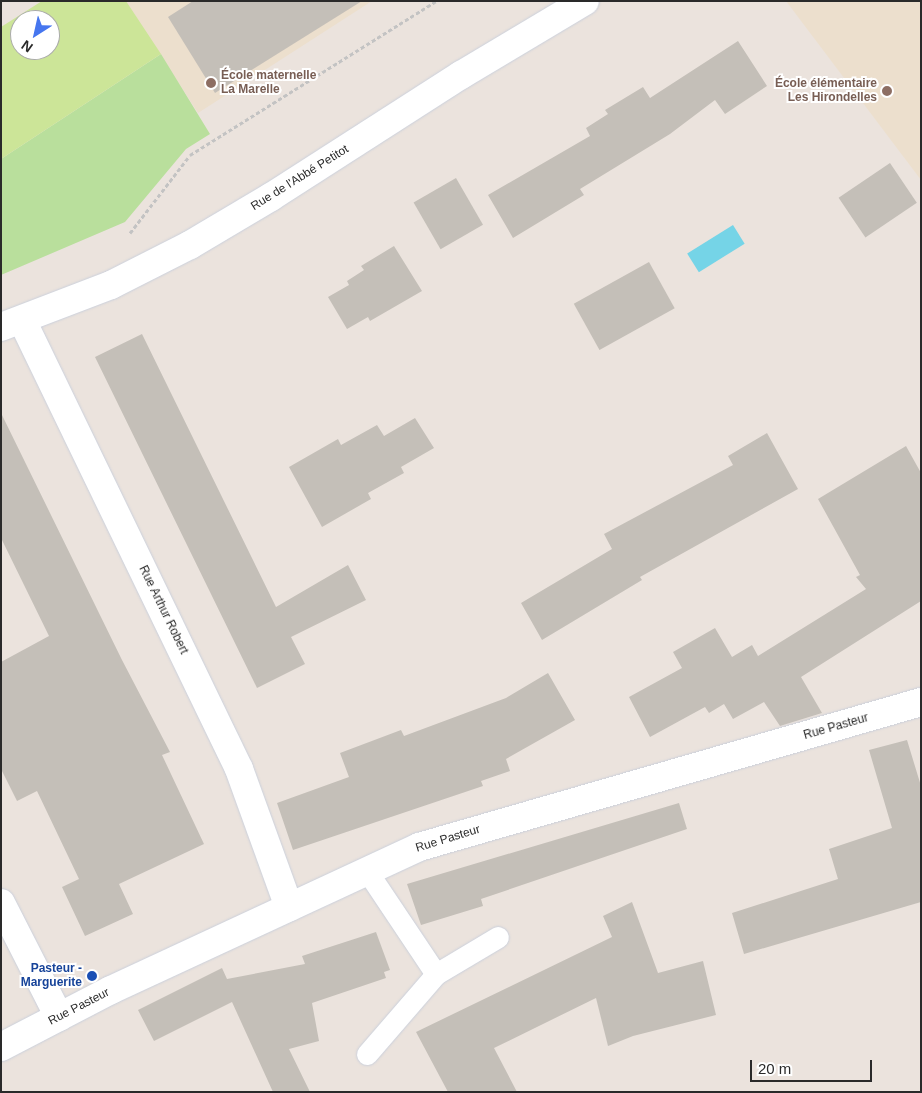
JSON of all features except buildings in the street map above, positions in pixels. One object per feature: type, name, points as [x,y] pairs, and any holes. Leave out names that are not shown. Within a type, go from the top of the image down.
[{"type":"street","name":"Rue de l'Abbé Petitot","points":[[12,324],[111,285],[190,245],[271,197],[461,75],[585,1]]},
{"type":"street","name":"Rue Arthur Robert","points":[[12,324],[239,769],[289,907]]},
{"type":"street","name":"Rue Pasteur","points":[[1,1047],[59,1017],[419,847],[921,702]]},
{"type":"street","points":[[1,903],[59,1017]]},
{"type":"lane","points":[[367,871],[436,974]]},
{"type":"lane","points":[[367,1054],[436,974],[498,937]]},
{"type":"path","points":[[127,238],[190,155],[436,1]]},
{"type":"shaded area","name":"École maternelle La Marelle","points":[[126,1],[372,1],[198,113]]},
{"type":"shaded area","name":"École élémentaire Les Hirondelles","points":[[786,1],[921,1],[921,180]]},
{"type":"green space","points":[[42,1],[126,1],[161,54],[1,159],[1,27],[10,21],[10,60],[60,60],[60,10],[28,10]]},
{"type":"green space","points":[[161,54],[210,134],[186,149],[125,222],[1,275],[1,159]]},
{"type":"water","points":[[733,225],[745,244],[699,272],[687,254]]},
{"type":"place","name":"École maternelle La Marelle","points":[[211,83]]},
{"type":"place","name":"École élémentaire Les Hirondelles","points":[[887,91]]},
{"type":"place","name":"Pasteur - Marguerite","points":[[92,976]]}]
